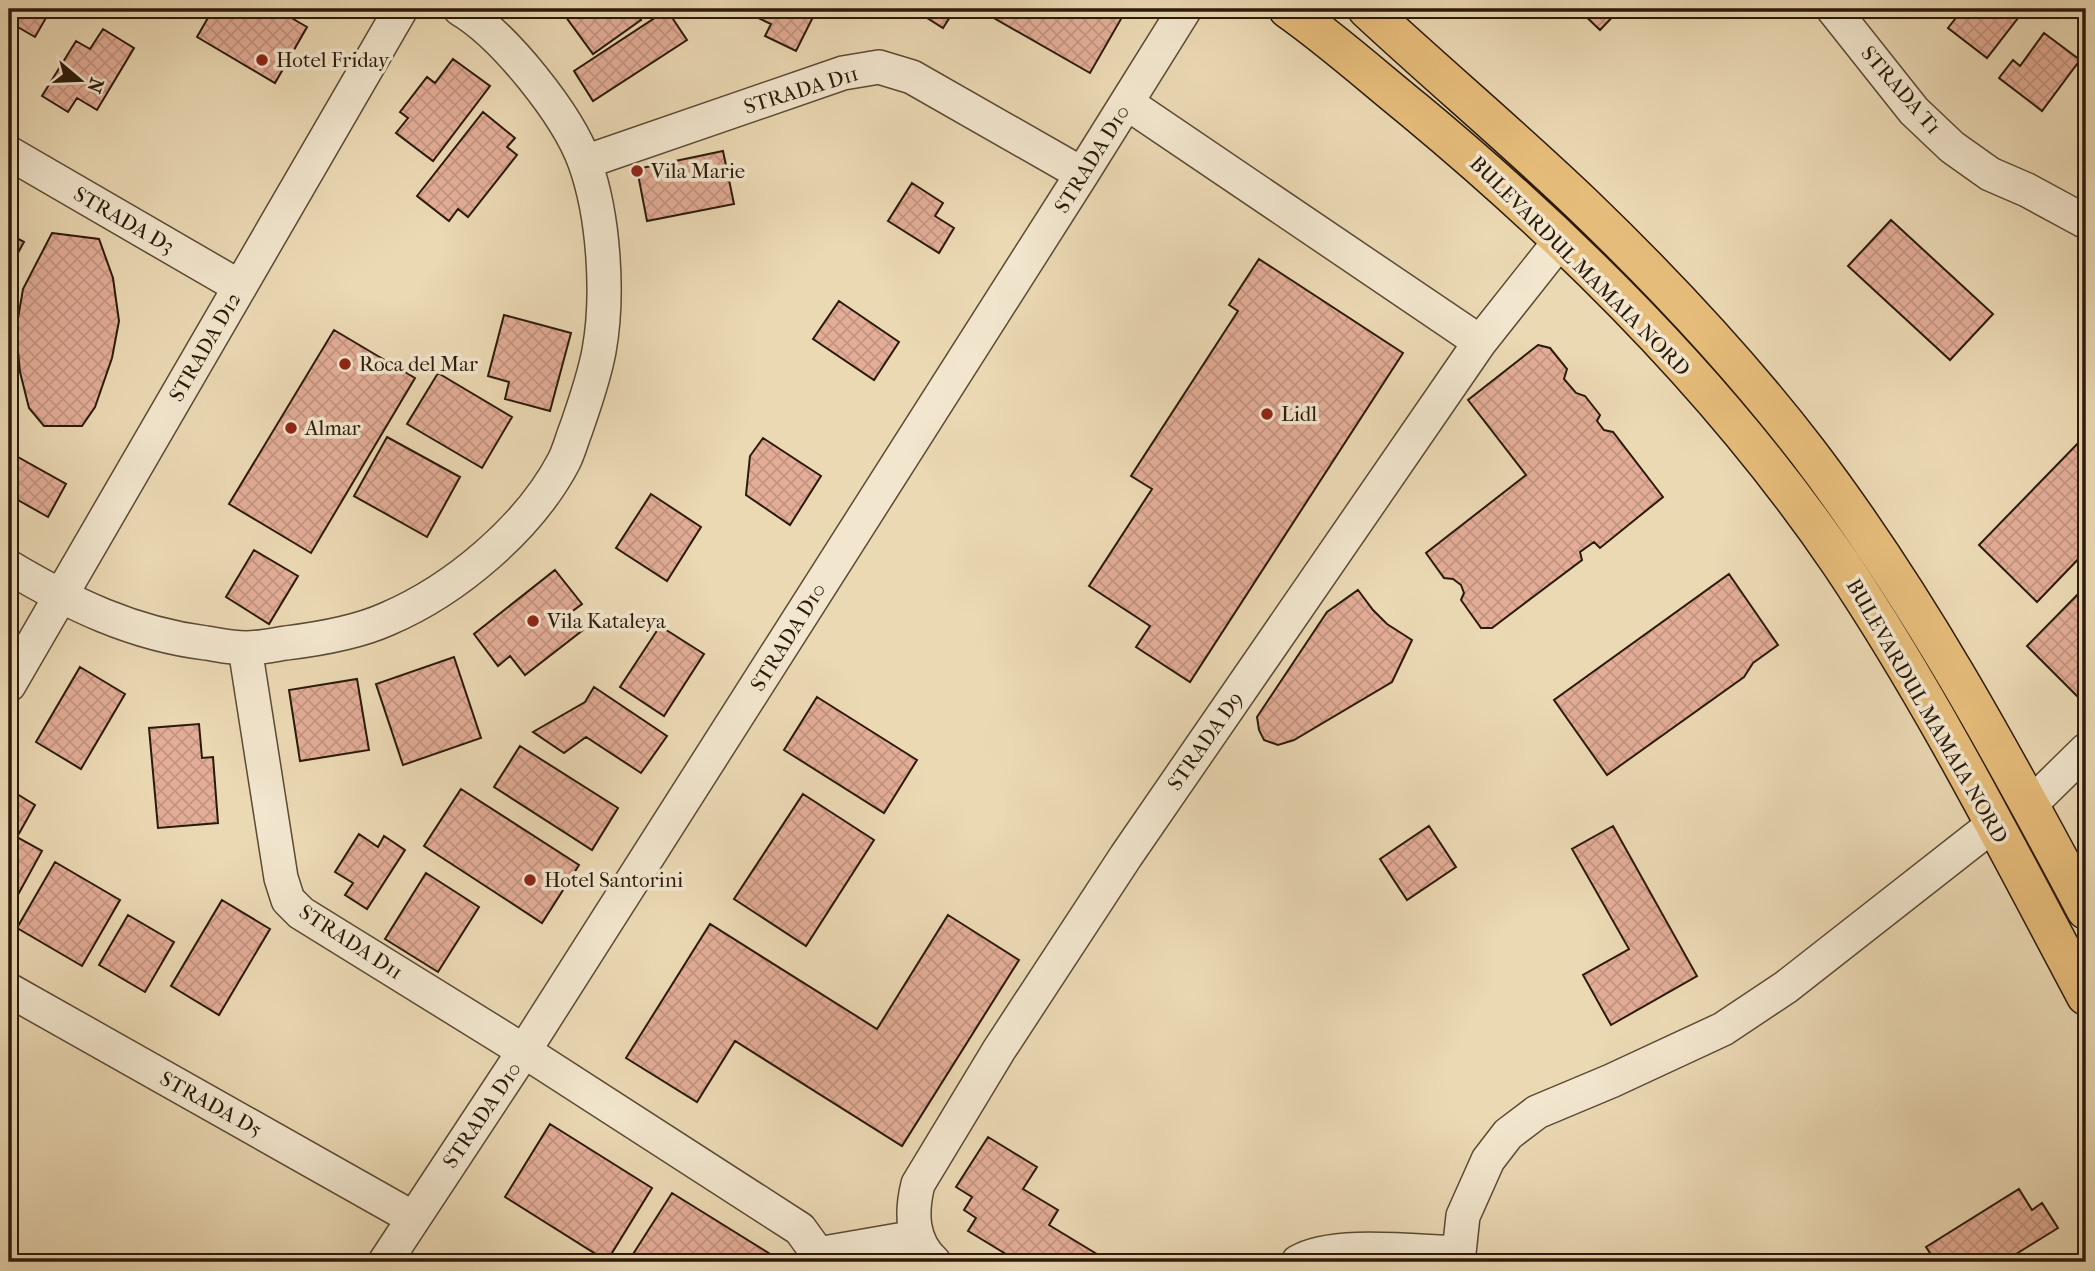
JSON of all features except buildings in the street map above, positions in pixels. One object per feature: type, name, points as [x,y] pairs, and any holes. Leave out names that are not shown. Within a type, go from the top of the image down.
[{"type":"main road","name":"BULEVARDUL MAMAIA NORD","points":[[1288,9],[1317,29],[1472,159],[1560,241],[1707,393],[1776,476],[1839,562],[1885,632],[1994,824],[2086,996]]},
{"type":"main road","name":"BULEVARDUL MAMAIA NORD","points":[[1367,9],[1582,204],[1660,282],[1789,429],[1871,537],[1918,609],[2030,805],[2086,910]]},
{"type":"street","name":"STRADA D12","points":[[9,685],[401,9]]},
{"type":"street","points":[[9,567],[60,597],[149,633],[245,648],[315,639],[384,621],[436,594],[484,558],[527,515],[564,461],[588,395],[599,349],[603,295],[601,246],[585,162],[560,115],[503,44],[460,9]]},
{"type":"street","name":"STRADA D10","points":[[385,1262],[524,1051],[1185,9]]},
{"type":"street","name":"STRADA T1","points":[[1833,9],[1914,111],[1952,147],[1990,174],[2083,215]]},
{"type":"street","name":"STRADA D11","points":[[585,162],[843,73],[879,67],[912,77],[1082,174]]},
{"type":"street","points":[[1127,103],[1480,342]]},
{"type":"street","name":"STRADA D3","points":[[9,153],[240,287]]},
{"type":"street","name":"STRADA D9","points":[[925,1250],[912,1207],[918,1184],[999,1050],[1126,856],[1480,342],[1560,241]]},
{"type":"street","name":"STRADA D11","points":[[245,648],[281,878],[288,900],[301,912],[524,1051],[800,1229],[816,1258]]},
{"type":"street","points":[[2030,805],[2086,750]]},
{"type":"street","points":[[1298,1262],[1310,1255],[1356,1250],[1459,1258],[1463,1216],[1488,1160],[1508,1134],[1537,1112],[1611,1081],[1723,1028],[1786,987],[1994,824]]},
{"type":"street","name":"STRADA D5","points":[[9,990],[413,1218]]},
{"type":"street","points":[[816,1258],[925,1250]]},
{"type":"place","name":"Hotel Friday","points":[[262,60]]},
{"type":"place","name":"Vila Marie","points":[[637,171]]},
{"type":"place","name":"Roca del Mar","points":[[345,364]]},
{"type":"place","name":"Lidl","points":[[1267,414]]},
{"type":"place","name":"Almar","points":[[291,428]]},
{"type":"place","name":"Vila Kataleya","points":[[533,621]]},
{"type":"place","name":"Hotel Santorini","points":[[530,880]]}]
